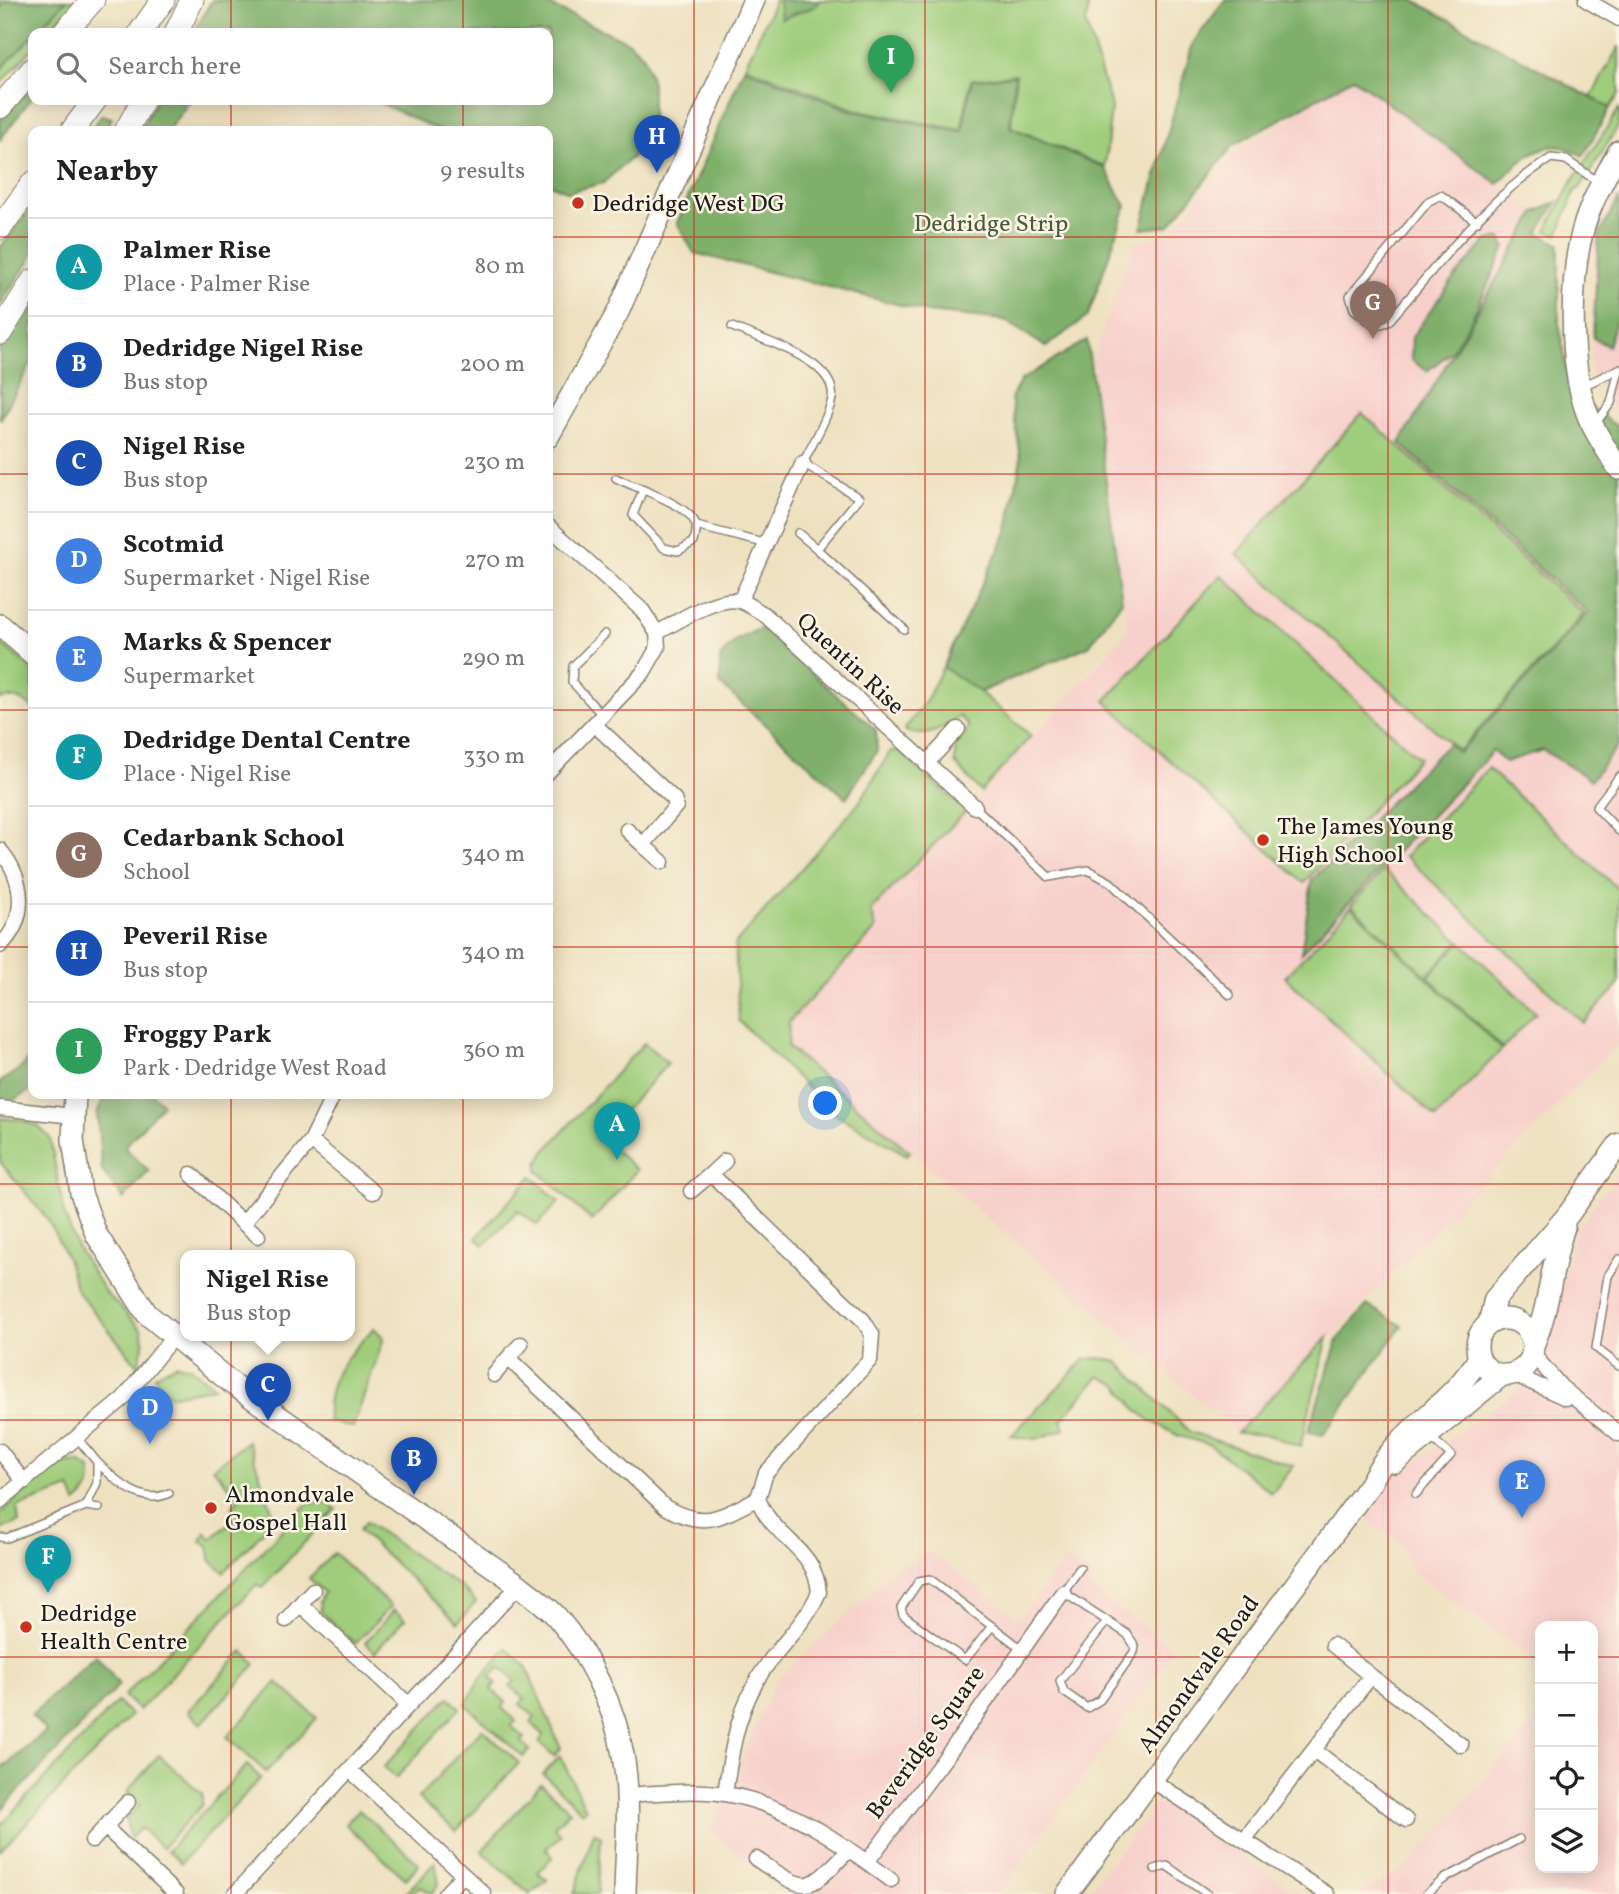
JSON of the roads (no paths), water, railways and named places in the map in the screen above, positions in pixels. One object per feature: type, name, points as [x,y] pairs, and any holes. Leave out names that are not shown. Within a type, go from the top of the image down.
[{"type":"main road","points":[[68,28],[93,0]]},
{"type":"main road","points":[[143,28],[163,0]]},
{"type":"main road","points":[[178,28],[192,0]]},
{"type":"main road","points":[[0,107],[28,75]]},
{"type":"main road","points":[[76,126],[91,105]]},
{"type":"main road","points":[[128,126],[140,105]]},
{"type":"main road","points":[[0,228],[28,190]]},
{"type":"main road","points":[[0,333],[28,289]]},
{"type":"street","points":[[553,429],[618,312],[754,0]]},
{"type":"street","points":[[1586,0],[1619,19]]},
{"type":"street","points":[[1619,151],[1601,183],[1584,225],[1572,312],[1580,388],[1594,426],[1619,469]]},
{"type":"street","points":[[657,633],[699,611],[727,601],[740,601],[764,542],[803,463]]},
{"type":"street","points":[[553,530],[642,610],[657,633],[658,647],[653,660],[553,767]]},
{"type":"street","name":"Quentin Rise","points":[[740,601],[764,614],[975,807]]},
{"type":"street","points":[[0,625],[28,650]]},
{"type":"street","points":[[598,719],[674,799],[676,806],[643,845]]},
{"type":"street","points":[[926,764],[958,729]]},
{"type":"street","points":[[627,830],[662,862]]},
{"type":"street","points":[[0,850],[14,868],[22,893],[14,926],[0,946]]},
{"type":"street","points":[[75,1099],[73,1140],[81,1193],[96,1234],[147,1314],[234,1385],[519,1585],[555,1615],[584,1656],[605,1695],[623,1752],[627,1795],[625,1894]]},
{"type":"street","points":[[243,1223],[311,1141],[332,1099]]},
{"type":"street","points":[[0,1108],[73,1116]]},
{"type":"street","points":[[311,1141],[373,1192]]},
{"type":"street","points":[[1583,1407],[1486,1368],[1479,1358],[1478,1336],[1489,1323],[1495,1299],[1568,1215],[1619,1144]]},
{"type":"street","points":[[691,1191],[725,1161]]},
{"type":"street","points":[[191,1174],[258,1236]]},
{"type":"street","points":[[710,1174],[863,1320],[872,1334],[870,1360],[766,1473],[758,1497],[763,1514],[812,1563],[819,1592],[795,1633],[769,1661],[752,1688],[732,1742],[725,1794]]},
{"type":"street","points":[[1507,1375],[1524,1368],[1543,1322],[1553,1259],[1568,1215]]},
{"type":"street","points":[[1489,1323],[1509,1318],[1522,1323],[1541,1366],[1583,1407],[1619,1434]]},
{"type":"street","points":[[0,1501],[78,1439],[141,1380],[173,1337]]},
{"type":"street","points":[[494,1375],[521,1344]]},
{"type":"street","points":[[508,1358],[665,1507],[685,1519],[710,1521],[758,1497]]},
{"type":"street","name":"Almondvale Road","points":[[1067,1894],[1370,1484],[1380,1464],[1411,1427],[1449,1398],[1466,1380],[1479,1358]]},
{"type":"street","name":"Almondvale Road","points":[[1370,1484],[1427,1434],[1507,1375]]},
{"type":"street","points":[[0,1451],[24,1482]]},
{"type":"street","points":[[235,1894],[519,1585]]},
{"type":"street","points":[[286,1620],[313,1590]]},
{"type":"street","name":"Beveridge Square","points":[[867,1862],[960,1738],[1063,1592]]},
{"type":"street","points":[[300,1604],[409,1705]]},
{"type":"street","points":[[1332,1645],[1461,1745]]},
{"type":"street","points":[[1244,1840],[1371,1676]]},
{"type":"street","points":[[1314,1750],[1406,1820]]},
{"type":"street","points":[[350,1770],[484,1894]]},
{"type":"street","points":[[1153,1781],[1318,1891]]},
{"type":"street","points":[[627,1795],[681,1792],[725,1794],[804,1820],[891,1880]]},
{"type":"street","points":[[92,1840],[128,1802]]},
{"type":"street","points":[[105,1826],[176,1894]]},
{"type":"street","points":[[756,1859],[795,1891],[811,1893],[818,1889],[849,1850]]},
{"type":"street","points":[[445,1894],[463,1875]]},
{"type":"lane","points":[[1477,222],[1441,195],[1429,201],[1350,296],[1354,309],[1376,326],[1388,322],[1477,222],[1493,201],[1551,158],[1566,160],[1601,183]]},
{"type":"lane","points":[[732,327],[814,363],[830,380],[832,401],[803,463],[859,498],[817,550]]},
{"type":"lane","points":[[1580,388],[1619,369]]},
{"type":"lane","points":[[1594,426],[1611,403],[1619,369]]},
{"type":"lane","points":[[1611,403],[1619,407]]},
{"type":"lane","points":[[616,478],[642,492],[657,495],[688,513],[696,526],[694,542],[678,551],[664,548],[633,515],[642,492]]},
{"type":"lane","points":[[696,526],[764,542]]},
{"type":"lane","points":[[798,533],[904,629]]},
{"type":"lane","points":[[598,719],[572,682],[573,666],[605,634]]},
{"type":"lane","points":[[1619,777],[1596,807],[1619,831]]},
{"type":"lane","points":[[975,807],[1049,877],[1088,870],[1110,882],[1230,995]]},
{"type":"lane","points":[[1619,1259],[1608,1276],[1596,1348],[1619,1366]]},
{"type":"lane","points":[[1416,1494],[1451,1455],[1427,1434]]},
{"type":"lane","points":[[78,1439],[117,1482],[148,1497],[159,1498],[169,1493]]},
{"type":"lane","points":[[86,1506],[97,1483],[97,1462]]},
{"type":"lane","points":[[0,1537],[7,1538],[86,1506],[99,1508]]},
{"type":"lane","points":[[1080,1568],[1063,1592],[1107,1621],[1132,1639],[1134,1652],[1100,1700],[1087,1708],[1063,1692],[1060,1681],[1107,1621]]},
{"type":"lane","points":[[992,1626],[965,1660],[901,1610],[919,1581],[926,1578],[968,1607],[1021,1648]]},
{"type":"lane","points":[[1426,1894],[1444,1879],[1519,1839]]},
{"type":"lane","points":[[1155,1869],[1167,1866],[1207,1894]]},
{"type":"place","name":"Froggy Park","points":[[891,93]]},
{"type":"place","name":"Peveril Rise","points":[[657,173]]},
{"type":"place","name":"Dedridge West DG","points":[[578,203]]},
{"type":"place","name":"Cedarbank School","points":[[1373,339]]},
{"type":"place","name":"The James Young High School","points":[[1263,840]]},
{"type":"place","name":"Palmer Rise","points":[[617,1160]]},
{"type":"place","name":"Nigel Rise","points":[[268,1421]]},
{"type":"place","name":"Scotmid","points":[[150,1444]]},
{"type":"place","name":"Dedridge Nigel Rise","points":[[414,1495]]},
{"type":"place","name":"Almondvale Gospel Hall","points":[[211,1508]]},
{"type":"place","name":"Marks & Spencer","points":[[1522,1518]]},
{"type":"place","name":"Dedridge Dental Centre","points":[[48,1593]]},
{"type":"place","name":"Dedridge Health Centre","points":[[26,1627]]},
{"type":"park label","name":"Dedridge Strip","points":[[991,223]]}]
